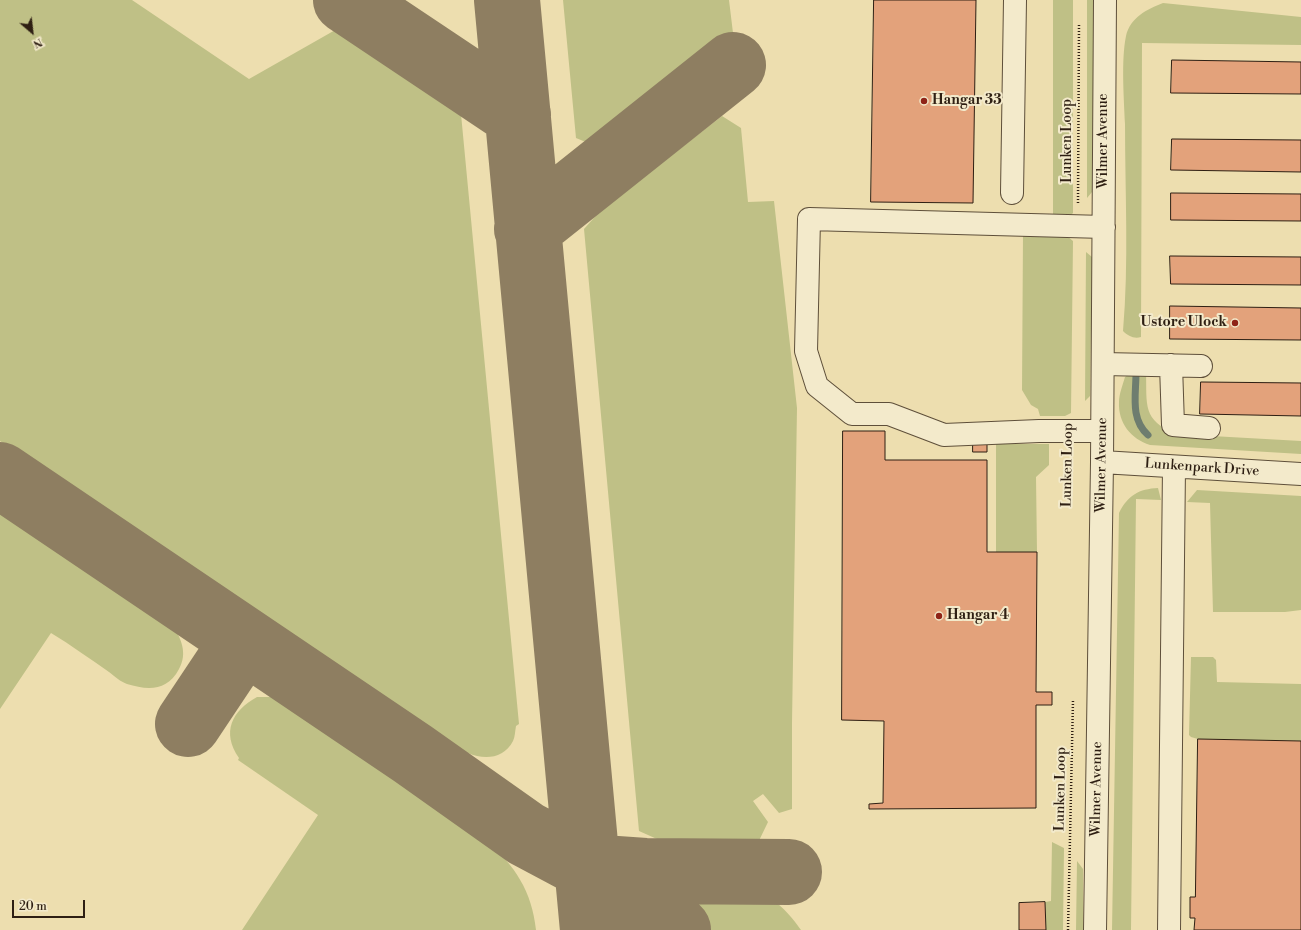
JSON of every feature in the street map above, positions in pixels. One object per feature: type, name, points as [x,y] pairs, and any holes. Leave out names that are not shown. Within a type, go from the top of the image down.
[{"type":"street","points":[[1012,193],[1015,0]]},
{"type":"street","name":"Wilmer Avenue","points":[[1095,930],[1102,462],[1105,0]]},
{"type":"street","points":[[1102,431],[944,434],[889,414],[852,414],[817,386],[806,351],[809,219],[1104,226]]},
{"type":"street","points":[[1103,364],[1202,366]]},
{"type":"street","points":[[1171,365],[1173,425],[1209,428]]},
{"type":"street","name":"Lunkenpark Drive","points":[[1102,462],[1301,474]]},
{"type":"street","points":[[1169,930],[1174,466]]},
{"type":"path","name":"Lunken Loop","points":[[1078,226],[1079,23]]},
{"type":"path","name":"Lunken Loop","points":[[1068,930],[1073,696]]},
{"type":"green space","points":[[0,0],[132,0],[249,79],[337,29],[461,114],[519,724],[516,726],[513,741],[509,747],[499,755],[481,757],[468,753],[466,756],[0,441]]},
{"type":"green space","points":[[563,0],[729,0],[733,33],[593,145],[576,138]]},
{"type":"green space","points":[[1053,0],[1073,0],[1073,213],[1069,217],[1053,215]]},
{"type":"green space","points":[[1087,0],[1094,0],[1092,192],[1087,198]]},
{"type":"green space","points":[[1163,3],[1301,17],[1301,45],[1142,43],[1141,337],[1136,338],[1129,336],[1123,331],[1126,280],[1125,124],[1123,80],[1124,46],[1128,30],[1135,19],[1145,11]]},
{"type":"green space","points":[[722,116],[741,128],[748,202],[774,201],[797,408],[792,809],[779,813],[763,794],[753,801],[768,822],[754,851],[684,851],[639,831],[584,229],[601,210]]},
{"type":"green space","points":[[1023,235],[1067,236],[1073,241],[1071,413],[1065,416],[1040,416],[1038,409],[1031,405],[1022,390]]},
{"type":"green space","points":[[1086,252],[1092,257],[1090,396],[1085,401]]},
{"type":"green space","points":[[1146,372],[1146,394],[1149,410],[1157,423],[1165,429],[1176,434],[1301,441],[1301,454],[1150,445],[1137,439],[1123,423],[1119,410],[1120,392],[1125,377],[1131,373]]},
{"type":"green space","points":[[996,444],[1049,444],[1049,465],[1036,477],[1037,552],[996,552]]},
{"type":"green space","points":[[1158,488],[1161,500],[1136,499],[1131,930],[1112,930],[1119,513],[1130,497],[1145,490]]},
{"type":"green space","points":[[1197,490],[1301,496],[1301,610],[1285,612],[1213,612],[1210,503],[1187,502]]},
{"type":"green space","points":[[0,508],[172,624],[181,640],[183,657],[179,669],[169,682],[149,688],[127,684],[51,633],[0,709]]},
{"type":"green space","points":[[1191,657],[1213,657],[1216,660],[1217,682],[1301,684],[1301,741],[1198,739],[1191,737],[1189,735]]},
{"type":"green space","points":[[257,697],[274,697],[287,702],[488,837],[486,840],[514,870],[526,891],[531,903],[536,930],[242,930],[318,815],[238,760],[239,758],[231,739],[230,731],[232,723],[241,709]]},
{"type":"green space","points":[[1052,842],[1064,848],[1063,930],[1046,930],[1045,902],[1051,901]]},
{"type":"green space","points":[[1077,861],[1083,869],[1083,930],[1076,930]]},
{"type":"green space","points":[[692,890],[739,890],[761,894],[775,901],[781,906],[801,930],[708,930],[690,918],[684,904]]},
{"type":"building","name":"Hangar 33","points":[[874,0],[976,0],[973,203],[871,202]]},
{"type":"building","points":[[1172,60],[1301,62],[1301,94],[1171,93]]},
{"type":"building","points":[[1172,139],[1301,140],[1301,172],[1171,170]]},
{"type":"building","points":[[1171,193],[1301,194],[1301,221],[1171,220]]},
{"type":"building","name":"Ustore Ulock","points":[[1170,256],[1301,257],[1301,285],[1171,284]]},
{"type":"building","name":"Ustore Ulock","points":[[1170,306],[1301,308],[1301,340],[1170,339]]},
{"type":"building","points":[[1201,382],[1301,383],[1301,416],[1200,414]]},
{"type":"building","name":"Hangar 4","points":[[843,431],[885,431],[885,460],[987,460],[987,552],[1037,552],[1036,692],[1052,692],[1052,705],[1036,705],[1036,808],[869,809],[869,804],[883,803],[884,721],[842,720]]},
{"type":"building","points":[[973,444],[987,444],[987,452],[973,452]]},
{"type":"building","points":[[1198,739],[1301,741],[1301,930],[1194,930],[1195,918],[1190,918],[1190,897],[1195,897]]},
{"type":"building","points":[[1045,902],[1046,930],[1019,930],[1019,903]]},
{"type":"waterway","points":[[1136,373],[1136,414],[1142,429],[1148,435]]},
{"type":"taxiway","points":[[346,0],[518,115]]},
{"type":"taxiway","points":[[507,0],[593,930]]},
{"type":"taxiway","points":[[527,229],[733,65]]},
{"type":"taxiway","points":[[0,475],[413,754],[526,834],[588,867],[646,911],[678,930]]},
{"type":"taxiway","points":[[188,724],[244,640]]},
{"type":"taxiway","points":[[588,867],[645,871],[789,872]]},
{"type":"place","name":"Hangar 33","points":[[924,101]]},
{"type":"place","name":"Ustore Ulock","points":[[1235,323]]},
{"type":"place","name":"Hangar 4","points":[[939,616]]}]
